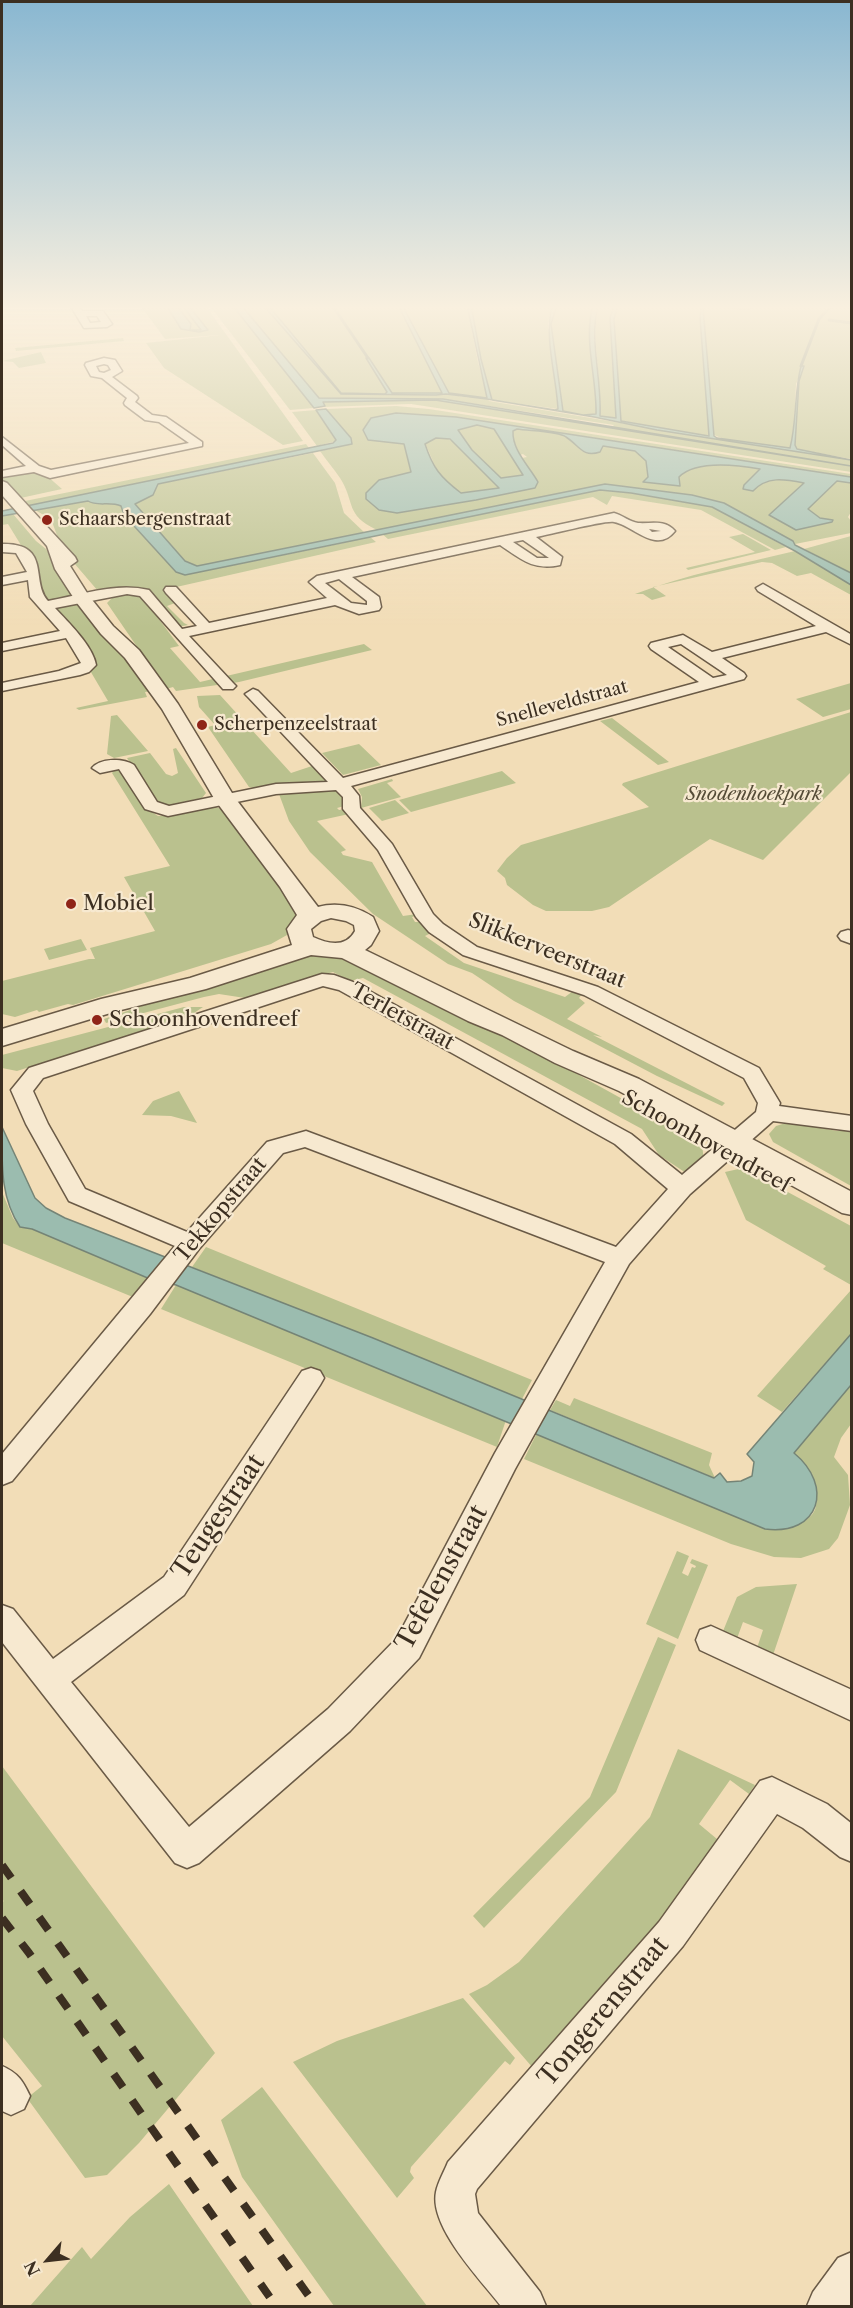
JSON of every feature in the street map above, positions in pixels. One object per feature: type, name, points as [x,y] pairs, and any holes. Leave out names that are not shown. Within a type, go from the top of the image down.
[{"type":"street","points":[[2,440],[35,468],[50,474],[198,444],[163,414],[150,418],[143,413]]},
{"type":"street","points":[[2,474],[35,468]]},
{"type":"street","points":[[2,486],[54,548],[75,567],[107,630],[132,654],[235,798],[306,907],[312,928],[321,951],[355,945],[368,933],[367,926],[362,919],[354,914],[312,928],[197,984],[110,1005],[2,1038]]},
{"type":"street","points":[[2,496],[21,510]]},
{"type":"street","points":[[342,575],[374,600],[374,607],[359,610],[350,609],[316,582],[342,575],[615,517],[641,527]]},
{"type":"street","points":[[503,541],[534,562],[555,562],[556,557],[525,536]]},
{"type":"street","points":[[2,548],[21,550],[33,569],[37,597],[70,633],[88,659],[89,665],[86,668],[2,687]]},
{"type":"street","points":[[2,581],[33,575]]},
{"type":"street","points":[[763,588],[852,641]]},
{"type":"street","points":[[45,606],[127,590],[144,593],[228,686]]},
{"type":"street","points":[[171,590],[207,628]]},
{"type":"street","points":[[179,634],[337,600]]},
{"type":"street","points":[[711,684],[656,646],[683,639],[710,657],[827,627]]},
{"type":"street","points":[[2,647],[70,633]]},
{"type":"street","name":"Snelleveldstraat","points":[[100,768],[122,764],[128,768],[151,805],[162,811],[173,811],[284,788],[323,788],[739,676],[710,657]]},
{"type":"street","points":[[2,698],[57,687]]},
{"type":"street","name":"Slikkerveerstraat","points":[[253,694],[351,796],[352,810],[386,848],[425,917],[436,928],[470,951],[591,991],[752,1073],[769,1102],[766,1114]]},
{"type":"street","name":"Schoonhovendreef","points":[[355,945],[477,1015],[628,1085],[852,1222]]},
{"type":"street","name":"Terletstraat","points":[[186,1251],[77,1195],[37,1124],[22,1089],[36,1073],[322,980],[334,981],[346,986],[623,1139],[682,1188]]},
{"type":"street","points":[[730,1147],[766,1114],[777,1113],[852,1124]]},
{"type":"street","name":"Tekkopstraat","points":[[2,1473],[275,1147],[306,1140],[620,1258]]},
{"type":"street","name":"Schoonhovendreef","points":[[730,1147],[852,1205]]},
{"type":"street","name":"Tefelenstraat","points":[[2,1619],[187,1851],[339,1720],[408,1648],[539,1401],[620,1258],[682,1188],[730,1147]]},
{"type":"street","name":"Teugestraat","points":[[50,1679],[174,1586],[311,1378]]},
{"type":"street","points":[[711,1640],[852,1706]]},
{"type":"street","name":"Tongerenstraat","points":[[526,2307],[460,2222],[455,2194],[462,2176],[671,1934],[772,1793],[815,1816],[852,1845]]},
{"type":"street","points":[[827,2307],[852,2271]]},
{"type":"green space","points":[[233,413],[283,413],[303,441],[283,445]]},
{"type":"green space","points":[[293,413],[318,413],[336,441],[317,446]]},
{"type":"green space","points":[[329,413],[453,413],[851,474],[852,477],[456,417],[396,413],[371,418],[404,444],[411,471],[408,474],[442,506],[535,487],[522,458],[527,457],[520,455],[513,438],[513,431],[517,429],[562,435],[571,440],[580,450],[588,453],[600,452],[603,446],[635,451],[646,461],[648,477],[644,482],[680,486],[679,477],[686,471],[717,465],[760,469],[744,485],[744,489],[753,491],[765,482],[777,479],[804,483],[796,530],[832,522],[832,520],[820,518],[807,510],[837,481],[851,483],[851,512],[848,517],[851,521],[851,533],[795,544],[724,503],[692,495],[605,484],[377,530],[355,513],[340,478],[320,451],[352,444],[351,438]]},
{"type":"green space","points":[[467,413],[518,413],[612,427],[614,425],[533,413],[559,413],[729,441],[714,435],[712,413],[795,413],[790,448],[751,444],[851,460],[851,472]]},
{"type":"green space","points":[[572,413],[596,413],[596,414]]},
{"type":"green space","points":[[600,413],[616,413],[616,418],[600,417]]},
{"type":"green space","points":[[620,413],[708,413],[710,436],[621,421]]},
{"type":"green space","points":[[797,413],[851,413],[851,459],[797,449],[795,445]]},
{"type":"green space","points":[[477,425],[494,429],[524,475],[501,478],[472,450],[458,430]]},
{"type":"green space","points":[[444,437],[454,442],[500,488],[461,493],[439,475],[425,443],[431,439]]},
{"type":"green space","points":[[306,444],[309,448],[34,505],[29,505],[25,501]]},
{"type":"green space","points":[[313,453],[335,483],[344,513],[365,533],[197,566],[185,561],[131,500],[158,484]]},
{"type":"green space","points":[[31,472],[46,475],[62,489],[16,499],[2,483],[2,479],[7,475]]},
{"type":"green space","points":[[600,490],[712,507],[786,547],[775,550],[701,510],[612,496],[607,505],[593,497],[388,539],[382,534]]},
{"type":"green space","points":[[88,501],[121,506],[176,572],[185,575],[369,536],[376,542],[163,590],[175,603],[167,606],[188,625],[177,627],[147,591],[133,588],[110,593],[98,591],[62,549],[51,519],[33,509]]},
{"type":"green space","points":[[13,514],[46,549],[75,594],[66,599],[46,602],[27,555],[8,524],[2,525],[2,516]]},
{"type":"green space","points":[[743,534],[771,550],[688,570],[686,568],[755,552],[729,537]]},
{"type":"green space","points":[[851,536],[851,573],[804,549]]},
{"type":"green space","points":[[795,551],[852,585],[851,595],[811,573],[797,576],[772,563],[762,562],[658,586]]},
{"type":"green space","points":[[653,587],[666,596],[652,600],[643,594],[635,594]]},
{"type":"green space","points":[[115,595],[141,595],[179,646],[170,648],[200,682],[217,678],[224,684],[176,691],[173,687],[166,689],[107,603]]},
{"type":"green space","points":[[74,604],[85,606],[152,691],[145,692],[147,697],[79,710],[76,708],[108,701],[56,613],[56,608]]},
{"type":"green space","points":[[364,644],[372,650],[228,684],[222,677]]},
{"type":"green space","points":[[851,683],[851,709],[823,717],[796,699]]},
{"type":"green space","points":[[220,695],[291,773],[312,766],[309,762],[311,761],[328,781],[324,785],[260,789],[249,787],[208,727],[215,725],[199,707],[197,696]]},
{"type":"green space","name":"Snodenhoekpark","points":[[851,712],[851,772],[763,860],[710,839],[609,907],[592,911],[546,911],[533,905],[507,885],[505,878],[497,871],[521,845],[649,807],[622,785],[623,783]]},
{"type":"green space","points":[[117,715],[148,751],[114,758],[107,754],[111,716]]},
{"type":"green space","points":[[612,718],[669,762],[658,765],[600,721]]},
{"type":"green space","points":[[359,744],[381,765],[343,775],[322,753]]},
{"type":"green space","points":[[176,748],[206,793],[202,798],[164,806],[155,802],[127,758],[150,753],[166,774],[172,776],[178,773],[173,749]]},
{"type":"green space","points":[[115,769],[121,770],[143,806],[158,816],[213,806],[227,811],[300,915],[287,935],[271,944],[73,1005],[68,1004],[39,1012],[37,1010],[15,1017],[2,1014],[2,981],[95,959],[90,948],[155,931],[124,877],[170,866],[112,773]]},
{"type":"green space","points":[[502,771],[516,783],[411,812],[399,800]]},
{"type":"green space","points":[[392,779],[393,781],[387,783],[401,797],[361,808],[362,797],[358,789]]},
{"type":"green space","points":[[335,789],[344,794],[344,806],[337,808],[346,809],[349,814],[317,821],[346,850],[341,852],[343,855],[372,862],[403,916],[419,915],[412,917],[415,922],[421,922],[433,932],[425,936],[464,963],[565,997],[573,991],[582,994],[579,998],[585,1003],[567,1019],[602,1037],[593,1035],[725,1103],[722,1106],[657,1076],[514,1001],[472,973],[448,964],[373,914],[310,852],[289,821],[279,794]]},
{"type":"green space","points":[[395,800],[409,813],[382,821],[369,808]]},
{"type":"green space","points":[[81,939],[87,950],[49,960],[44,949]]},
{"type":"green space","points":[[302,951],[354,958],[532,1049],[702,1143],[704,1163],[689,1175],[659,1155],[642,1129],[363,978],[350,981],[333,972],[245,998],[219,994],[106,1023],[104,1019]]},
{"type":"green space","points":[[184,1007],[203,1007],[191,1015],[17,1071],[2,1068],[2,1055]]},
{"type":"green space","points":[[179,1091],[197,1123],[171,1116],[142,1115],[153,1101]]},
{"type":"green space","points":[[789,1122],[837,1131],[851,1131],[851,1186],[773,1142],[769,1134],[776,1126]]},
{"type":"green space","points":[[743,1168],[851,1226],[851,1285],[823,1269],[826,1266],[746,1220],[725,1172]]},
{"type":"green space","points":[[2,1192],[13,1218],[20,1227],[32,1229],[150,1279],[140,1300],[2,1243]]},
{"type":"green space","points":[[206,1247],[532,1380],[522,1399],[192,1267]]},
{"type":"green space","points":[[176,1285],[506,1420],[497,1447],[161,1309]]},
{"type":"green space","points":[[851,1290],[851,1334],[782,1412],[757,1396]]},
{"type":"green space","points":[[851,1385],[851,1424],[841,1438],[834,1457],[848,1475],[850,1505],[838,1538],[829,1549],[801,1558],[774,1557],[731,1544],[524,1459],[537,1433],[765,1529],[785,1527],[809,1518],[815,1511],[815,1492],[794,1453]]},
{"type":"green space","points":[[574,1398],[712,1453],[709,1465],[715,1478],[550,1410],[556,1400],[570,1406]]},
{"type":"green space","points":[[677,1551],[689,1556],[682,1573],[688,1576],[692,1567],[696,1566],[690,1563],[692,1559],[708,1565],[678,1639],[646,1624]]},
{"type":"green space","points":[[797,1584],[772,1658],[756,1651],[763,1630],[743,1622],[735,1644],[721,1636],[737,1597],[756,1587]]},
{"type":"green space","points":[[658,1637],[676,1645],[616,1792],[484,1928],[473,1916],[590,1797]]},
{"type":"green space","points":[[678,1749],[755,1785],[749,1794],[730,1780],[699,1824],[717,1839],[722,1847],[539,2075],[469,1994],[487,1985],[519,1962],[650,1817]]},
{"type":"green space","points":[[2,1766],[215,2053],[139,2143],[107,2175],[85,2178],[27,2098],[42,2086],[2,2036],[2,1900],[4,1902],[2,1898]]},
{"type":"green space","points":[[463,1998],[515,2058],[510,2065],[505,2061],[411,2167],[410,2172],[414,2178],[397,2198],[293,2062],[337,2041]]},
{"type":"green space","points":[[262,2087],[427,2306],[334,2306],[242,2177],[221,2120]]},
{"type":"green space","points":[[169,2184],[253,2306],[30,2306],[82,2247],[91,2259],[130,2217]]},
{"type":"shaded area","points":[[318,413],[329,413],[351,438],[352,444],[158,484],[153,495],[135,504],[185,561],[197,566],[605,484],[692,495],[724,503],[793,541],[795,545],[851,573],[851,585],[795,551],[712,507],[600,490],[185,575],[176,572],[124,515],[121,506],[95,504],[88,501],[2,516],[2,511],[333,443],[336,440]]},
{"type":"shaded area","points":[[396,413],[456,417],[851,477],[851,483],[837,481],[808,509],[820,518],[833,520],[832,522],[796,530],[769,515],[804,483],[776,480],[764,483],[753,491],[743,489],[744,485],[760,469],[717,465],[686,472],[679,477],[680,486],[643,482],[648,477],[646,461],[635,451],[603,446],[600,452],[589,453],[581,450],[562,435],[517,429],[513,431],[515,445],[538,482],[535,488],[397,513],[379,510],[366,499],[366,493],[379,480],[411,472],[404,444],[368,440],[363,430],[371,418]],"holes":[[[477,425],[494,429],[523,475],[501,478],[472,450],[458,430]],[[436,438],[450,439],[499,488],[461,493],[442,477],[434,466],[425,444]]]},
{"type":"shaded area","points":[[515,413],[526,413],[851,466]]},
{"type":"shaded area","points":[[568,413],[583,415],[600,413],[600,416],[616,418],[616,413],[620,413],[621,421],[709,436],[707,413],[712,413],[714,436],[717,438],[790,448],[795,413],[797,413],[795,445],[797,449],[851,460],[657,430]]},
{"type":"shaded area","points":[[2,1127],[35,1198],[46,1208],[65,1218],[373,1338],[714,1478],[720,1473],[727,1482],[741,1481],[752,1476],[754,1462],[747,1454],[851,1334],[851,1385],[794,1453],[806,1466],[814,1480],[817,1493],[815,1506],[809,1517],[798,1525],[784,1529],[765,1529],[176,1285],[150,1279],[32,1229],[20,1227],[13,1216],[6,1192],[2,1167]]},
{"type":"railway","points":[[2,1865],[316,2306]]},
{"type":"railway","points":[[2,1918],[29,1953],[276,2306]]},
{"type":"place","name":"Schaarsbergenstraat","points":[[47,520]]},
{"type":"place","name":"Scherpenzeelstraat","points":[[202,725]]},
{"type":"place","name":"Mobiel","points":[[71,904]]},
{"type":"place","name":"Schoonhovendreef","points":[[97,1020]]}]
